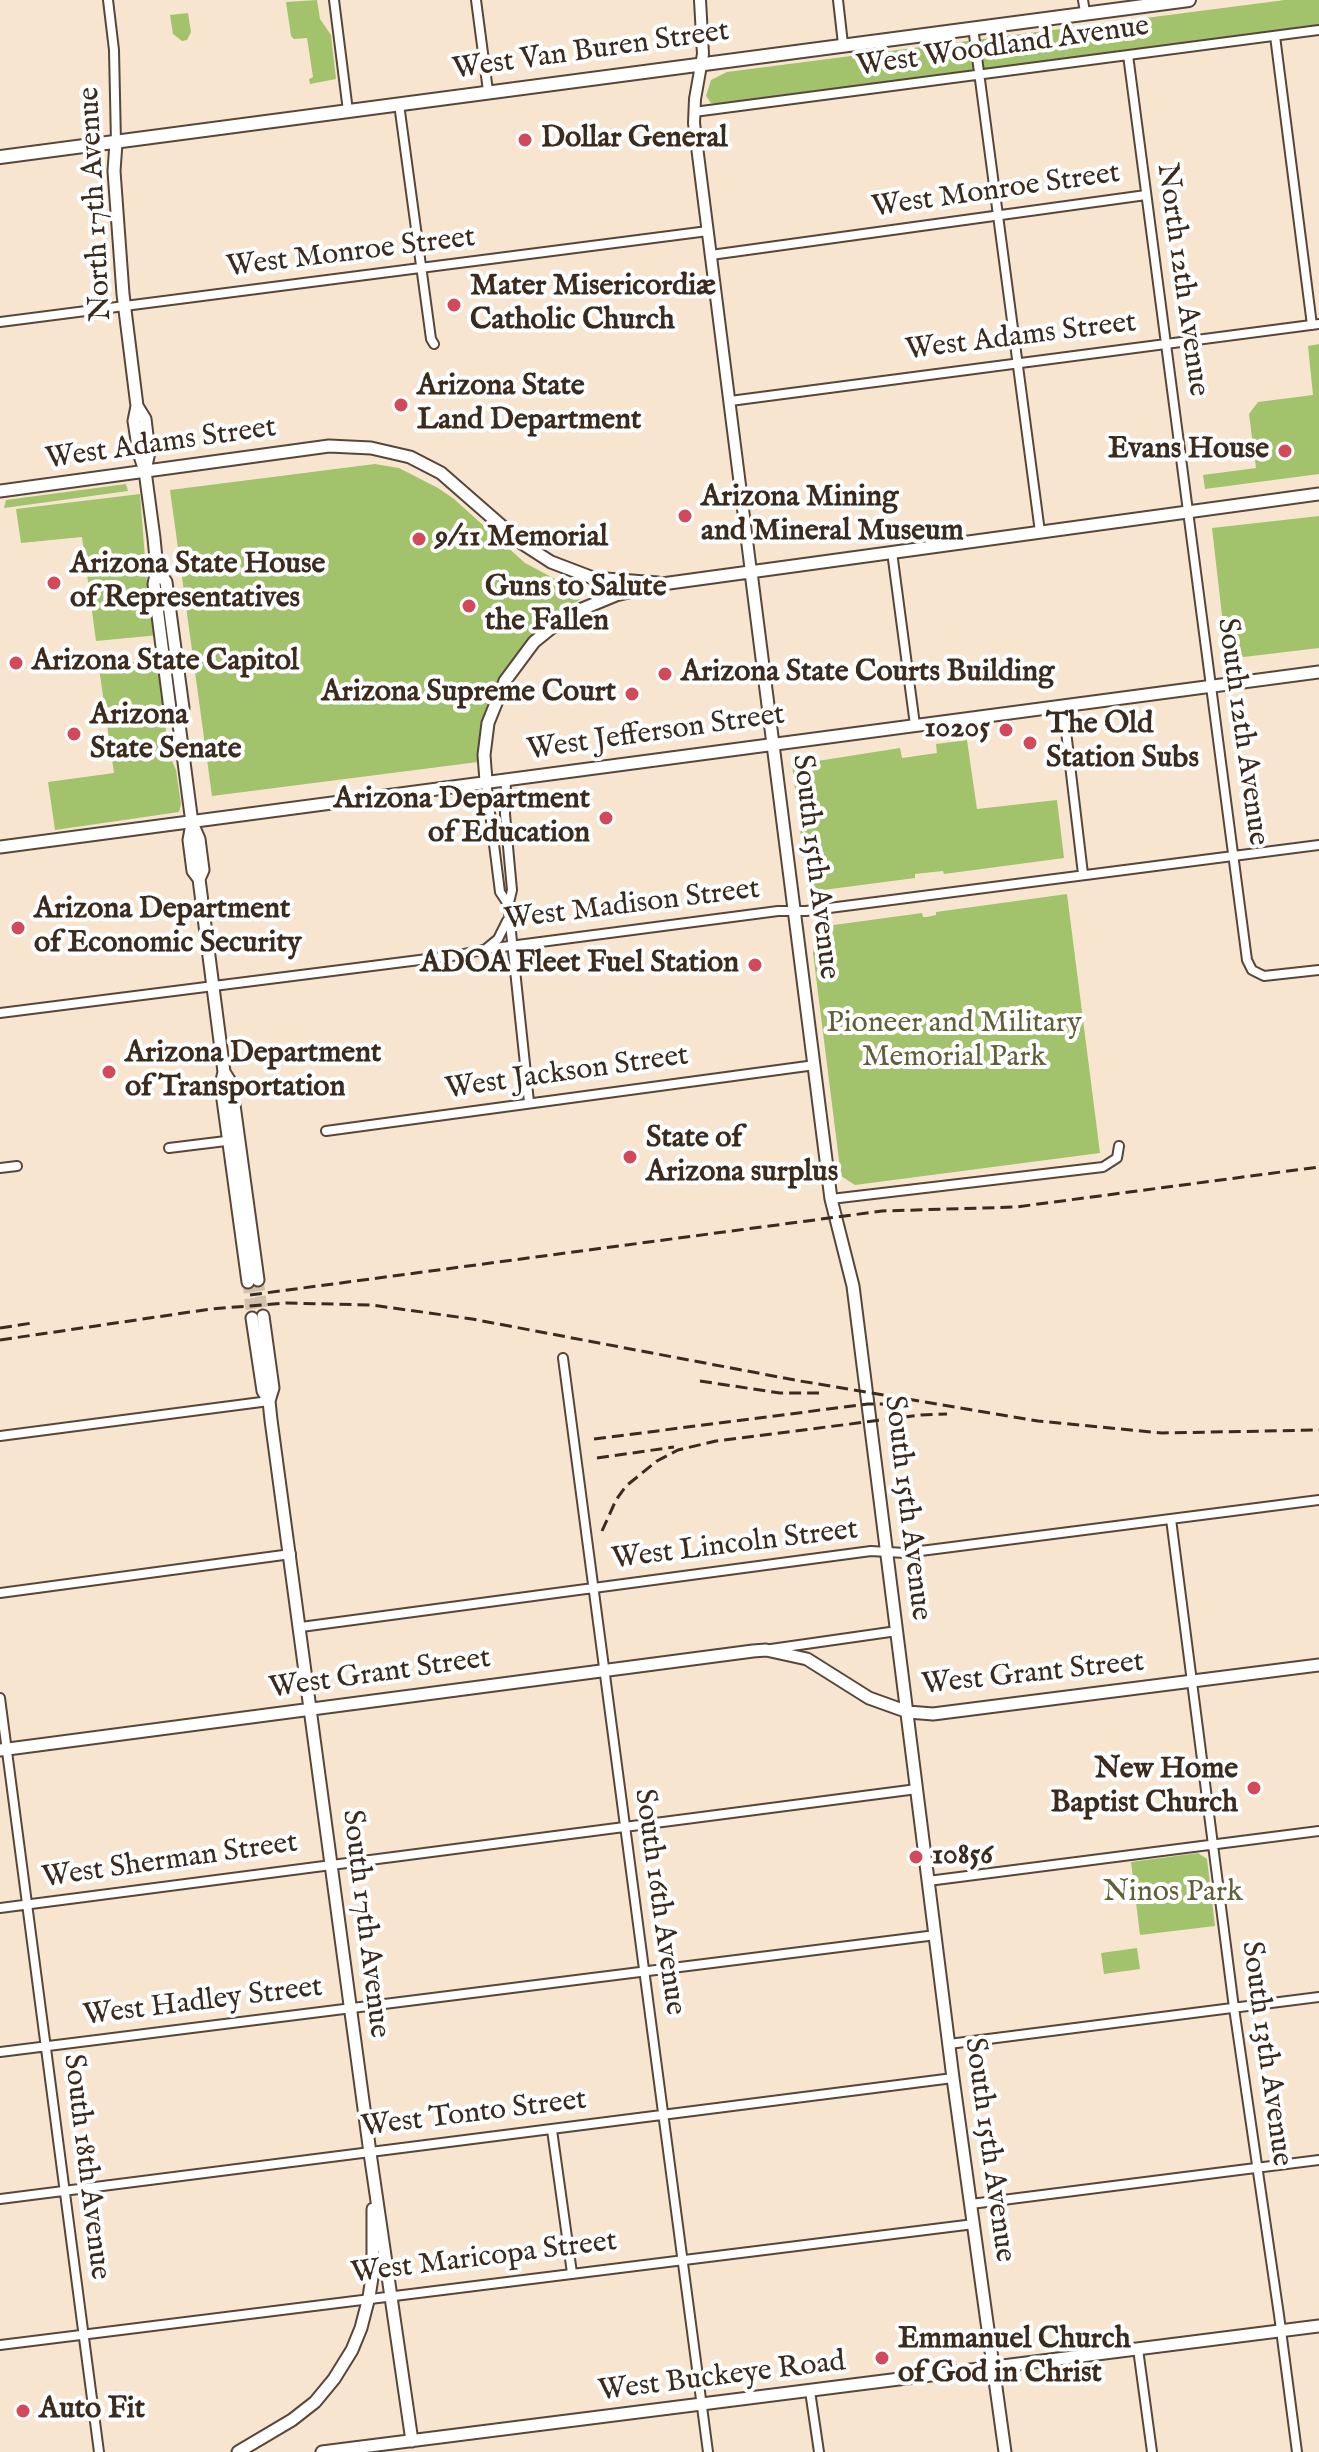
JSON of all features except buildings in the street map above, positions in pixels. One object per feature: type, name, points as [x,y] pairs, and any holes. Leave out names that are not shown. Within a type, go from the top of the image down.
[{"type":"main road","name":"West Van Buren Street","points":[[0,157],[973,27],[1084,6],[1189,0]]},
{"type":"main road","name":"North 17th Avenue","points":[[116,143],[114,171],[124,308],[137,406],[145,419],[149,452],[145,471],[157,569],[166,582],[183,708],[179,724],[192,823]]},
{"type":"main road","name":"West Adams Street","points":[[0,491],[329,446],[371,448],[410,457],[452,481],[531,550],[565,568],[593,578],[662,584]]},
{"type":"main road","points":[[486,781],[485,742],[494,706],[505,681],[534,642],[570,614],[590,605],[662,584],[1319,494]]},
{"type":"main road","name":"South 15th Avenue","points":[[751,572],[831,1199],[853,1286],[953,2078],[1005,2452]]},
{"type":"main road","name":"West Jefferson Street","points":[[0,847],[1319,672]]},
{"type":"main road","points":[[192,823],[189,840],[193,871],[199,879],[213,985],[224,1072],[221,1085],[234,1140],[253,1281]]},
{"type":"main road","name":"South 17th Avenue","points":[[258,1317],[263,1391],[269,1401],[291,1554],[412,2447]]},
{"type":"main road","name":"West Grant Street","points":[[4,1750],[766,1650],[807,1659],[869,1698],[908,1712],[933,1714],[1319,1665]]},
{"type":"main road","points":[[238,2452],[292,2420],[315,2402],[352,2350],[369,2297],[374,2238],[370,2153]]},
{"type":"main road","name":"West Buckeye Road","points":[[322,2452],[412,2447],[701,2404],[1319,2326]]},
{"type":"street","name":"North 17th Avenue","points":[[108,0],[115,62],[116,143]]},
{"type":"street","points":[[334,0],[348,111]]},
{"type":"street","points":[[476,0],[488,91]]},
{"type":"street","points":[[700,0],[703,45],[694,112],[751,572]]},
{"type":"street","points":[[838,0],[843,44]]},
{"type":"street","points":[[973,27],[1040,532]]},
{"type":"street","name":"West Woodland Avenue","points":[[694,112],[1319,30]]},
{"type":"street","points":[[1275,36],[1316,324]]},
{"type":"street","name":"North 12th Avenue","points":[[1128,55],[1187,511]]},
{"type":"street","points":[[399,104],[434,344]]},
{"type":"street","name":"West Monroe Street","points":[[711,255],[1146,195]]},
{"type":"street","name":"West Monroe Street","points":[[0,322],[708,231]]},
{"type":"street","name":"West Adams Street","points":[[730,401],[1316,324]]},
{"type":"street","name":"South 12th Avenue","points":[[1187,511],[1247,960],[1252,970],[1264,976],[1319,970]]},
{"type":"street","points":[[892,552],[915,725]]},
{"type":"street","points":[[1063,706],[1083,874]]},
{"type":"street","points":[[487,949],[504,930],[512,890],[505,814],[506,779]]},
{"type":"street","points":[[486,781],[500,892],[508,904],[529,1102]]},
{"type":"street","name":"West Madison Street","points":[[0,1013],[1319,845]]},
{"type":"street","name":"West Jackson Street","points":[[326,1131],[815,1065]]},
{"type":"street","points":[[169,1148],[234,1140]]},
{"type":"street","points":[[831,1199],[1103,1167],[1117,1158],[1119,1146]]},
{"type":"street","points":[[0,1168],[17,1166]]},
{"type":"street","name":"South 16th Avenue","points":[[563,1358],[708,2452]]},
{"type":"street","points":[[0,1436],[269,1401]]},
{"type":"street","name":"West Lincoln Street","points":[[301,1627],[871,1551],[905,1553],[1319,1500]]},
{"type":"street","name":"South 13th Avenue","points":[[1171,1519],[1234,2008],[1297,2452]]},
{"type":"street","points":[[0,1593],[291,1554]]},
{"type":"street","name":"West Grant Street","points":[[766,1650],[897,1631]]},
{"type":"street","name":"South 18th Avenue","points":[[0,1698],[4,1750],[99,2452]]},
{"type":"street","name":"West Sherman Street","points":[[0,1908],[917,1789]]},
{"type":"street","points":[[928,1881],[1319,1831]]},
{"type":"street","name":"West Hadley Street","points":[[0,2052],[936,1935]]},
{"type":"street","points":[[949,2044],[1319,1997]]},
{"type":"street","name":"West Tonto Street","points":[[0,2199],[953,2078]]},
{"type":"street","points":[[552,2130],[572,2273]]},
{"type":"street","points":[[971,2204],[1319,2160]]},
{"type":"street","name":"West Maricopa Street","points":[[0,2345],[974,2224]]},
{"type":"street","points":[[1138,2349],[1152,2452]]},
{"type":"street","points":[[810,2391],[819,2452]]},
{"type":"green space","points":[[317,0],[320,19],[331,35],[336,79],[310,84],[309,79],[313,77],[307,38],[294,39],[291,36],[286,2]]},
{"type":"green space","points":[[1285,0],[1319,0],[1319,25],[720,103],[711,103],[706,96],[711,80],[727,72]]},
{"type":"green space","points":[[188,13],[191,32],[187,40],[182,41],[173,34],[170,15]]},
{"type":"green space","points":[[1319,344],[1319,474],[1205,489],[1203,475],[1256,468],[1249,414],[1258,402],[1313,395],[1308,346]]},
{"type":"green space","points":[[375,464],[399,468],[438,488],[525,563],[586,591],[586,595],[535,632],[505,670],[481,724],[478,762],[212,796],[170,490]]},
{"type":"green space","points":[[126,484],[128,491],[4,508],[6,500]]},
{"type":"green space","points":[[140,494],[147,583],[154,602],[159,635],[96,641],[82,537],[21,543],[16,509]]},
{"type":"green space","points":[[1319,516],[1319,648],[1227,659],[1212,528]]},
{"type":"green space","points":[[162,657],[158,667],[169,754],[176,770],[181,804],[179,812],[55,830],[48,782],[114,773],[99,668]]},
{"type":"green space","points":[[967,740],[977,809],[1057,800],[1064,858],[944,874],[943,871],[915,874],[915,878],[808,892],[792,765],[900,748],[902,758],[937,753],[936,744]]},
{"type":"green space","name":"Pioneer and Military Memorial Park","points":[[1067,894],[1100,1153],[855,1185],[841,1176],[813,953],[819,927],[922,913],[923,917],[927,917],[936,915],[936,912]]},
{"type":"green space","name":"Ninos Park","points":[[1198,1853],[1207,1859],[1215,1926],[1140,1935],[1131,1862]]},
{"type":"green space","points":[[1137,1948],[1140,1969],[1104,1974],[1101,1953]]},
{"type":"tunnel","points":[[258,1280],[263,1316]]},
{"type":"tunnel","points":[[248,1282],[252,1318]]},
{"type":"railway","points":[[250,1295],[882,1211],[1016,1207],[1319,1167]]},
{"type":"railway","points":[[0,1340],[211,1309],[287,1303],[372,1305],[472,1319],[800,1381],[1038,1421],[1162,1433],[1319,1430]]},
{"type":"railway","points":[[0,1328],[32,1323]]},
{"type":"railway","points":[[700,1381],[780,1393],[819,1393]]},
{"type":"railway","points":[[594,1439],[868,1404],[891,1404]]},
{"type":"railway","points":[[602,1531],[626,1486],[657,1461],[678,1450],[716,1441],[947,1414]]},
{"type":"railway","points":[[597,1458],[674,1447]]},
{"type":"place","name":"Dollar General","points":[[525,140]]},
{"type":"place","name":"Mater Misericordiæ Catholic Church","points":[[454,305]]},
{"type":"place","name":"Arizona State Land Department","points":[[401,405]]},
{"type":"place","name":"Evans House","points":[[1285,451]]},
{"type":"place","name":"Arizona Mining and Mineral Museum","points":[[685,516]]},
{"type":"place","name":"9/11 Memorial","points":[[419,539]]},
{"type":"place","name":"Arizona State House of Representatives","points":[[54,583]]},
{"type":"place","name":"Guns to Salute the Fallen","points":[[469,606]]},
{"type":"place","name":"Arizona State Capitol","points":[[16,663]]},
{"type":"place","name":"Arizona State Courts Building","points":[[665,674]]},
{"type":"place","name":"Arizona Supreme Court","points":[[632,694]]},
{"type":"place","name":"10205","points":[[1006,730]]},
{"type":"place","name":"Arizona State Senate","points":[[74,734]]},
{"type":"place","name":"The Old Station Subs","points":[[1030,743]]},
{"type":"place","name":"Arizona Department of Education","points":[[606,818]]},
{"type":"place","name":"Arizona Department of Economic Security","points":[[18,928]]},
{"type":"place","name":"ADOA Fleet Fuel Station","points":[[755,965]]},
{"type":"place","name":"Arizona Department of Transportation","points":[[109,1072]]},
{"type":"place","name":"State of Arizona surplus","points":[[630,1157]]},
{"type":"place","name":"New Home Baptist Church","points":[[1254,1788]]},
{"type":"place","name":"10856","points":[[916,1857]]},
{"type":"place","name":"Emmanuel Church of God in Christ","points":[[882,2358]]},
{"type":"place","name":"Auto Fit","points":[[23,2411]]}]
